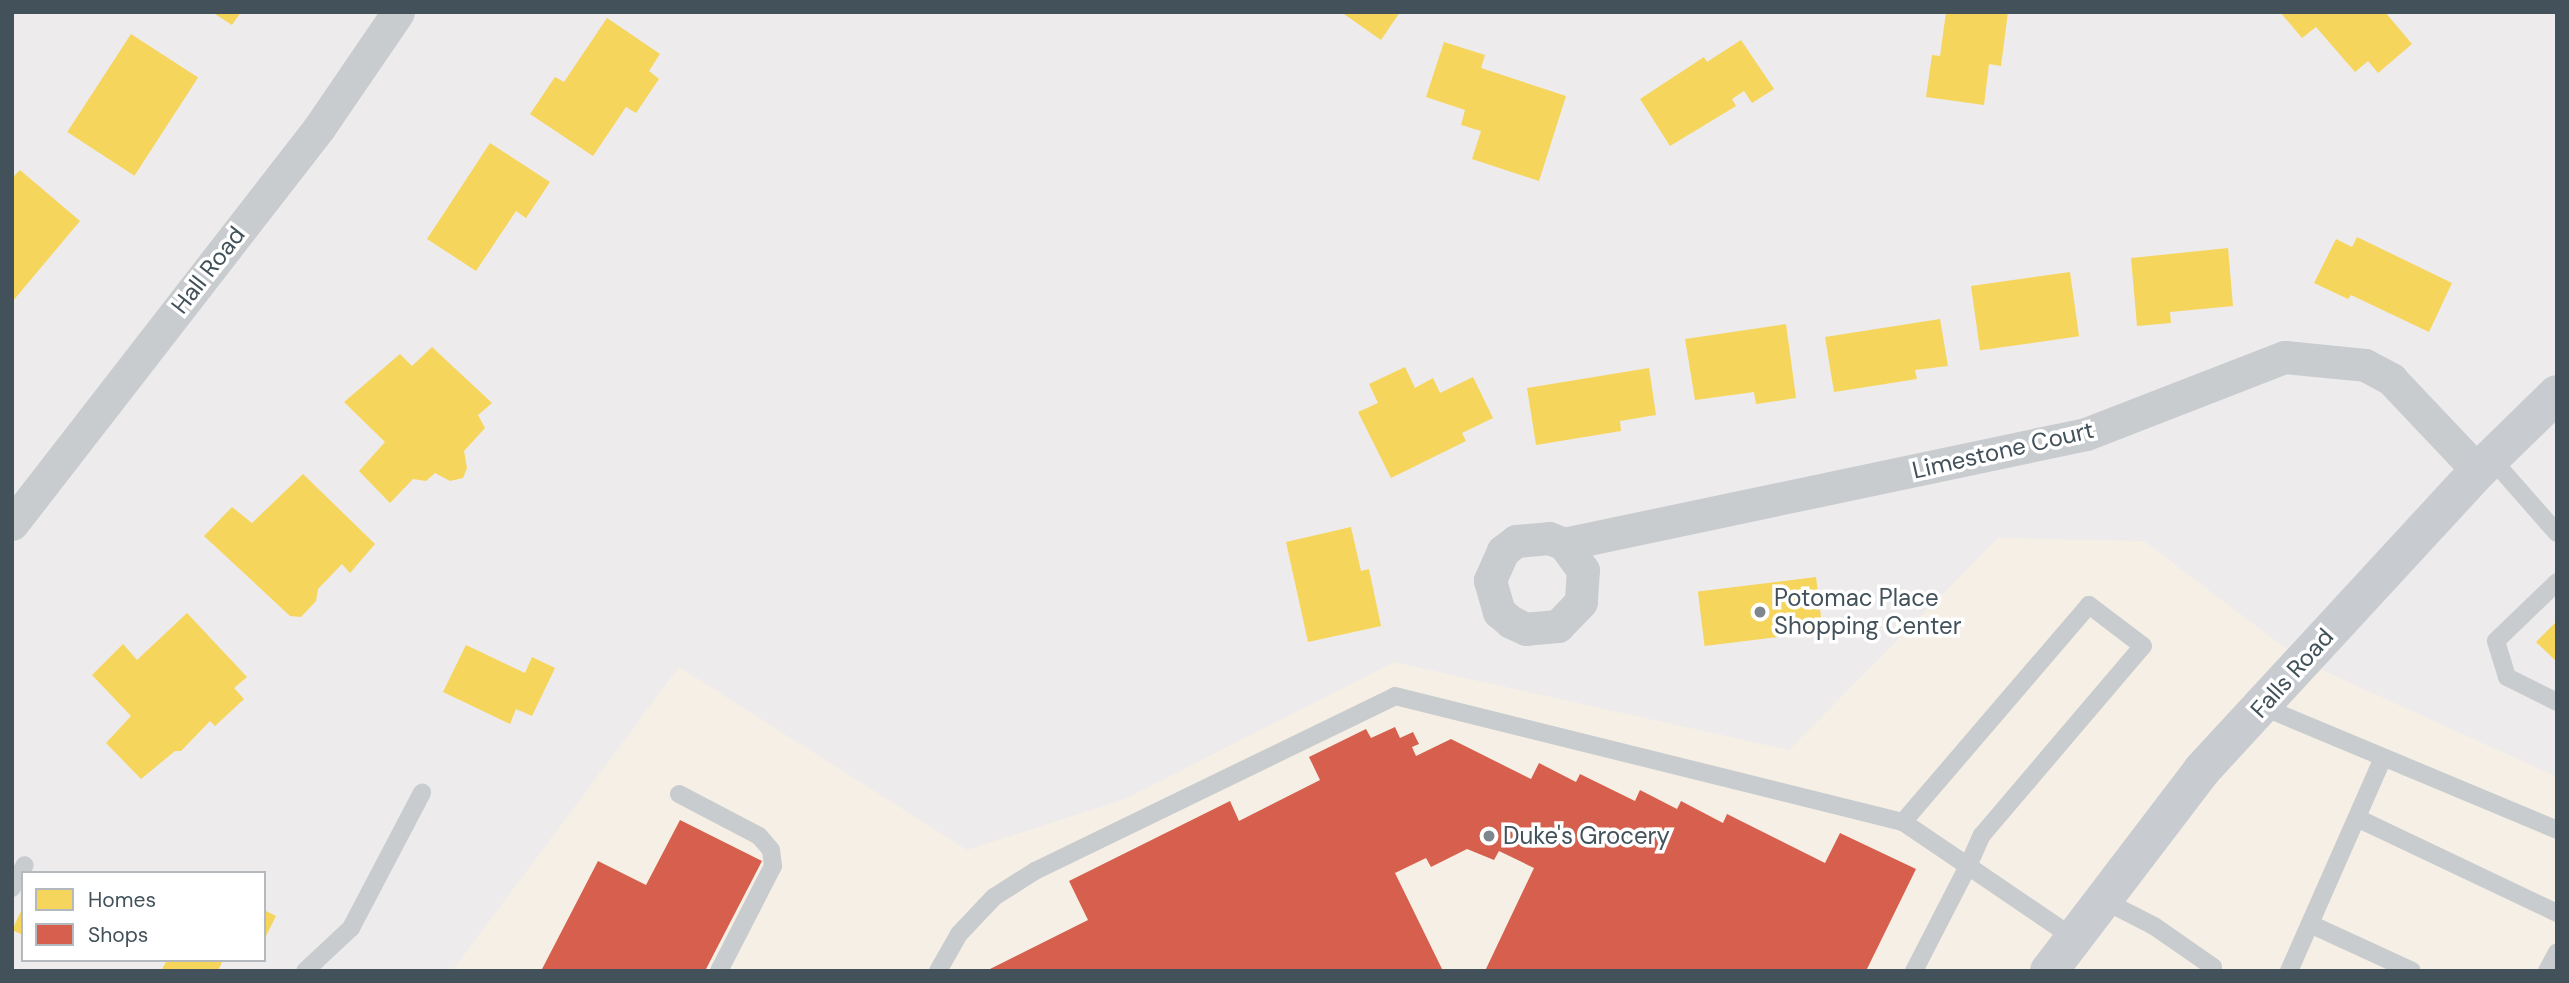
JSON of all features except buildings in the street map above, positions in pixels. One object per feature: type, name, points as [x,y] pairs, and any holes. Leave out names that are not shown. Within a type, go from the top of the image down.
[{"type":"main road","name":"Falls Road","points":[[2049,971],[2202,770],[2485,464],[2557,394]]},
{"type":"street","name":"Hall Road","points":[[12,524],[319,128],[398,12]]},
{"type":"street","name":"Limestone Court","points":[[1564,544],[2086,434],[2285,357],[2365,366],[2391,379],[2485,464]]},
{"type":"lane","points":[[2485,464],[2557,533]]},
{"type":"lane","points":[[2557,582],[2497,641],[2507,677],[2557,702]]},
{"type":"lane","points":[[1903,822],[2089,605],[2143,646],[1982,835],[1914,971]]},
{"type":"lane","points":[[938,971],[959,933],[994,897],[1035,871],[1395,696],[1903,822],[2074,938]]},
{"type":"lane","points":[[2261,706],[2557,830]]},
{"type":"lane","points":[[2289,971],[2383,758]]},
{"type":"lane","points":[[304,971],[351,928],[422,793]]},
{"type":"lane","points":[[679,794],[760,836],[771,850],[773,866],[719,971]]},
{"type":"lane","points":[[2357,818],[2557,913]]},
{"type":"lane","points":[[22,871],[25,865]]},
{"type":"lane","points":[[12,888],[21,872]]},
{"type":"lane","points":[[2103,900],[2154,926],[2215,970]]},
{"type":"lane","points":[[2310,923],[2413,971]]},
{"type":"lane","points":[[2547,971],[2557,952]]},
{"type":"shaded area","points":[[1998,538],[2144,541],[2302,661],[2557,777],[2557,971],[452,971],[679,667],[967,850],[1125,799],[1394,662],[1789,750]]},
{"type":"place","name":"Potomac Place Shopping Center","points":[[1760,612]]},
{"type":"place","name":"Duke's Grocery","points":[[1489,836]]}]
